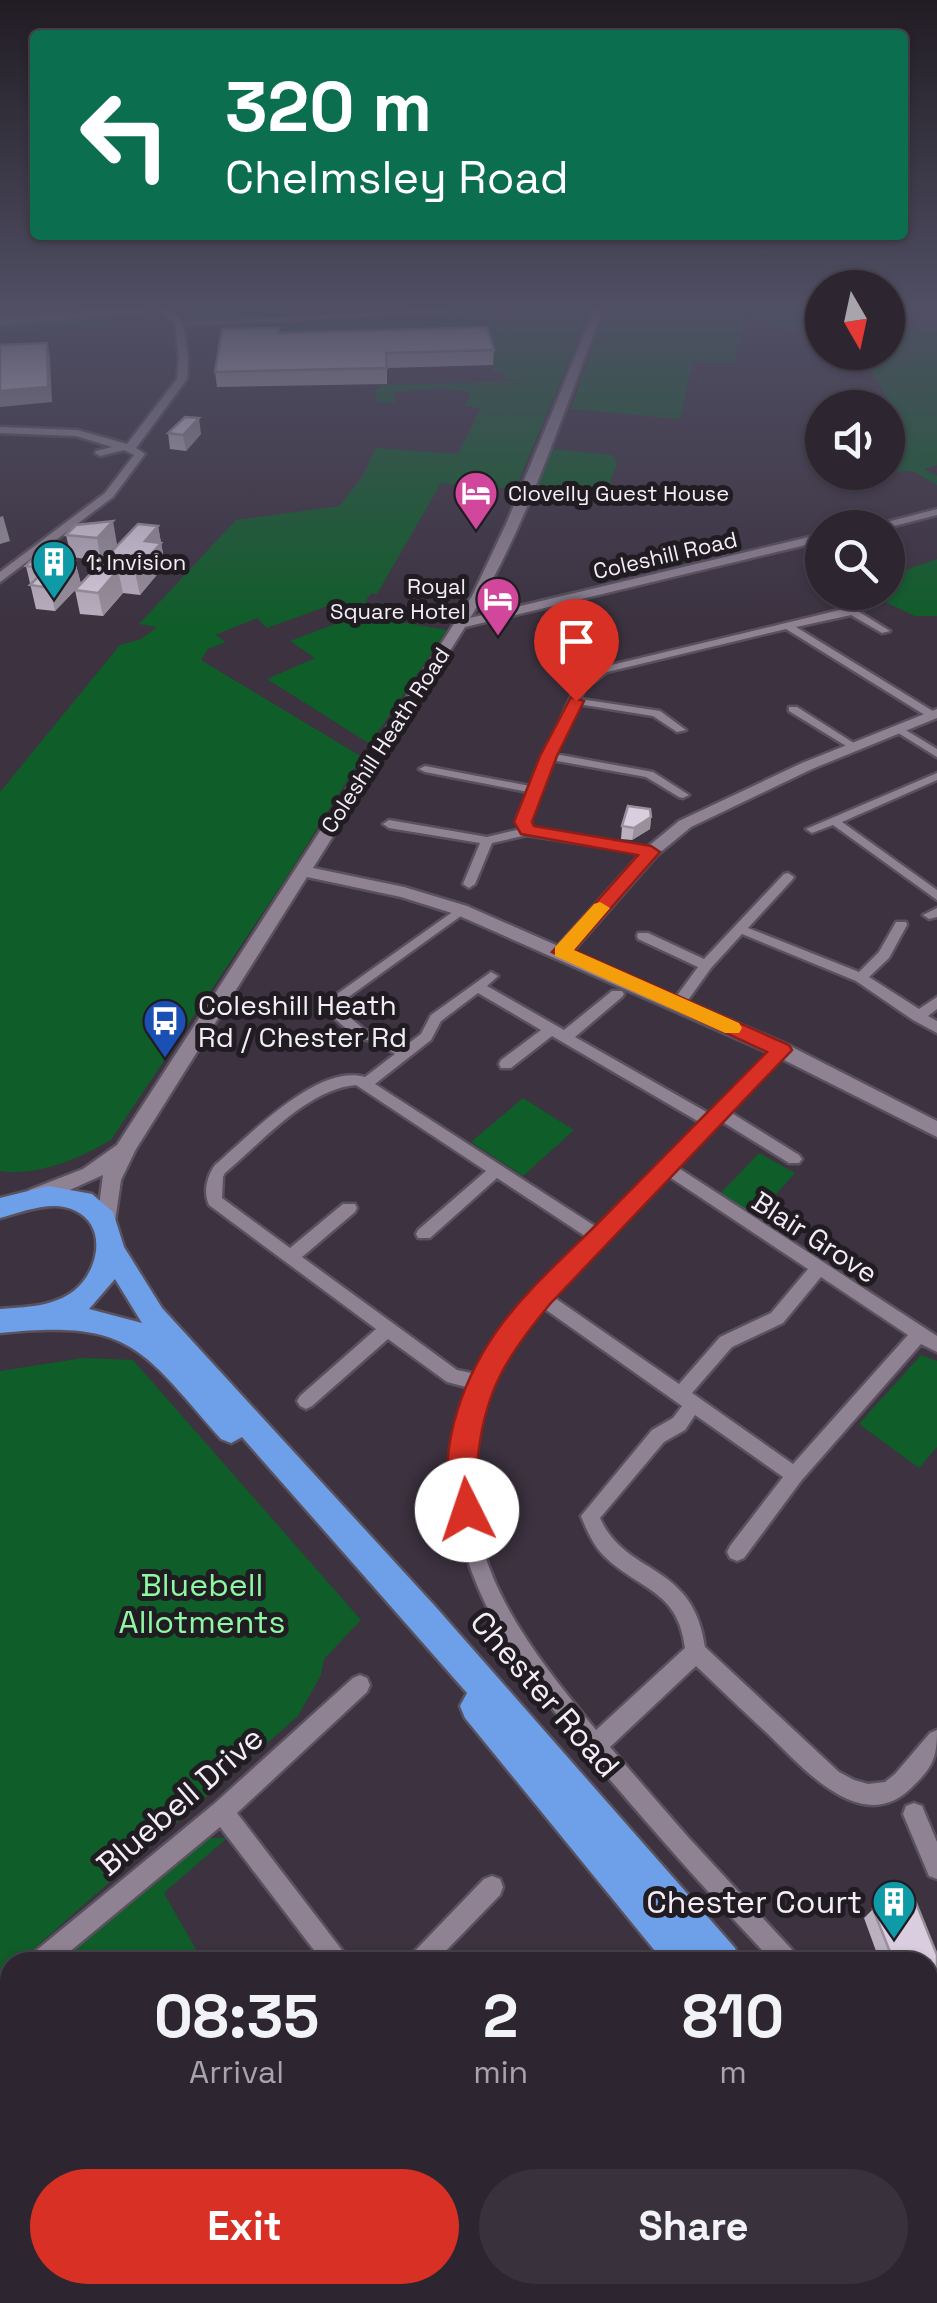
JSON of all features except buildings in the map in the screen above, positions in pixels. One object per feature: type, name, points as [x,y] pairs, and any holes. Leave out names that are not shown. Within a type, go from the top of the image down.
[{"type":"highway","points":[[14,1200],[78,1200],[95,1209],[110,1237],[108,1268],[85,1297],[18,1323]]},
{"type":"highway","name":"Chester Road","points":[[110,1237],[152,1316],[391,1581],[712,1952]]},
{"type":"highway","name":"Chester Road","points":[[18,1323],[119,1326],[152,1345],[402,1616],[680,1952]]},
{"type":"street","points":[[100,454],[128,448],[142,434],[144,424],[158,413]]},
{"type":"street","name":"Coleshill Heath Road","points":[[110,1237],[111,1180],[127,1146],[478,596],[556,413]]},
{"type":"street","points":[[0,430],[53,431],[102,440],[140,454],[121,465],[100,461],[102,440]]},
{"type":"street","points":[[0,578],[74,525],[122,484],[121,465]]},
{"type":"street","points":[[905,520],[937,512]]},
{"type":"street","name":"Coleshill Road","points":[[458,625],[805,542]]},
{"type":"street","points":[[527,830],[523,822],[534,790],[581,686],[603,670],[849,612],[885,631]]},
{"type":"street","points":[[788,626],[934,714]]},
{"type":"street","points":[[576,701],[656,713],[681,730]]},
{"type":"street","points":[[794,709],[855,746]]},
{"type":"street","points":[[562,952],[651,852],[685,824],[934,714]]},
{"type":"street","points":[[899,728],[937,754]]},
{"type":"street","points":[[548,756],[649,774],[683,795]]},
{"type":"street","points":[[424,769],[534,790]]},
{"type":"street","points":[[812,829],[937,776]]},
{"type":"street","points":[[834,821],[937,896]]},
{"type":"street","points":[[389,824],[487,841],[527,830],[651,852]]},
{"type":"street","points":[[469,884],[487,841]]},
{"type":"street","points":[[302,871],[404,892],[461,910],[782,1050],[937,1130]]},
{"type":"street","points":[[678,1004],[706,965],[788,877]]},
{"type":"street","points":[[406,1053],[382,1039],[362,1034],[327,1006],[461,910]]},
{"type":"street","points":[[861,978],[884,955],[901,925]]},
{"type":"street","points":[[740,928],[861,978],[937,1028]]},
{"type":"street","points":[[643,936],[706,965]]},
{"type":"street","points":[[367,1083],[426,1037],[436,1018],[491,976]]},
{"type":"street","points":[[478,986],[557,1035],[794,1159]]},
{"type":"street","points":[[506,1064],[618,994]]},
{"type":"street","points":[[918,1017],[937,1002]]},
{"type":"street","points":[[779,1952],[596,1746],[524,1656],[493,1602],[475,1554],[462,1478],[466,1430],[480,1382],[505,1339],[541,1296],[782,1050]]},
{"type":"street","points":[[480,1382],[453,1377],[214,1200],[215,1176],[316,1092],[336,1081],[367,1083],[600,1237]]},
{"type":"street","name":"Coleshill Heath Road","points":[[14,1200],[90,1174],[127,1146]]},
{"type":"street","name":"Blair Grove","points":[[667,1168],[937,1345]]},
{"type":"street","points":[[424,1234],[497,1170]]},
{"type":"street","points":[[290,1257],[349,1208]]},
{"type":"street","points":[[818,1269],[777,1318],[726,1342],[686,1400],[679,1424],[658,1436],[590,1516],[598,1537],[686,1605],[696,1628],[696,1652],[830,1780],[873,1798],[890,1793],[937,1740]]},
{"type":"street","points":[[541,1296],[794,1475]]},
{"type":"street","points":[[306,1401],[388,1329]]},
{"type":"street","points":[[737,1552],[794,1475],[919,1334]]},
{"type":"street","points":[[596,1746],[696,1652]]},
{"type":"street","name":"Bluebell Drive","points":[[52,1952],[222,1812],[360,1685]]},
{"type":"street","points":[[222,1812],[329,1952]]},
{"type":"street","points":[[914,1814],[937,1868]]},
{"type":"street","points":[[429,1952],[492,1886]]},
{"type":"green space","points":[[478,413],[547,413],[515,489],[441,483],[377,594],[371,593],[365,603],[345,609],[336,603],[267,628],[257,618],[215,635],[226,642],[208,649],[201,660],[362,757],[111,1140],[58,1164],[30,1171],[0,1171],[0,792],[120,645],[141,639],[157,627],[139,624],[236,520],[340,506],[364,474],[375,448],[458,454]]},
{"type":"green space","points":[[620,413],[681,413],[680,419]]},
{"type":"green space","points":[[905,413],[937,413],[937,465],[924,469],[937,476],[937,485],[913,471],[905,471]]},
{"type":"green space","points":[[550,449],[613,455],[617,464],[605,496],[533,490]]},
{"type":"green space","points":[[937,559],[937,616],[915,616],[902,610],[905,570]]},
{"type":"green space","points":[[359,615],[447,630],[370,744],[267,679],[315,658],[290,641]]},
{"type":"green space","points":[[523,1098],[574,1130],[523,1176],[471,1142]]},
{"type":"green space","points":[[759,1153],[795,1173],[754,1219],[717,1197]]},
{"type":"green space","points":[[921,1355],[937,1361],[937,1447],[919,1468],[859,1424]]},
{"type":"green space","name":"Bluebell Allotments","points":[[83,1358],[133,1360],[361,1620],[324,1659],[321,1675],[298,1716],[30,1952],[0,1952],[0,1371]]},
{"type":"green space","points":[[207,1838],[227,1838],[164,1893],[197,1952],[71,1952]]},
{"type":"slow traffic","points":[[600,908],[562,952],[732,1028]]},
{"type":"place","name":"Clovelly Guest House","points":[[476,531]]},
{"type":"place","name":"1: Invision","points":[[54,600]]},
{"type":"place","name":"Royal Square Hotel","points":[[498,637]]},
{"type":"place","name":"Coleshill Heath Rd / Chester Rd","points":[[165,1059]]},
{"type":"place","name":"Chester Court","points":[[894,1940]]},
{"type":"route","points":[[467,1510],[462,1478],[466,1430],[480,1382],[505,1339],[541,1296],[782,1050],[562,952],[651,852],[527,830],[523,822],[548,756],[576,701]]}]
